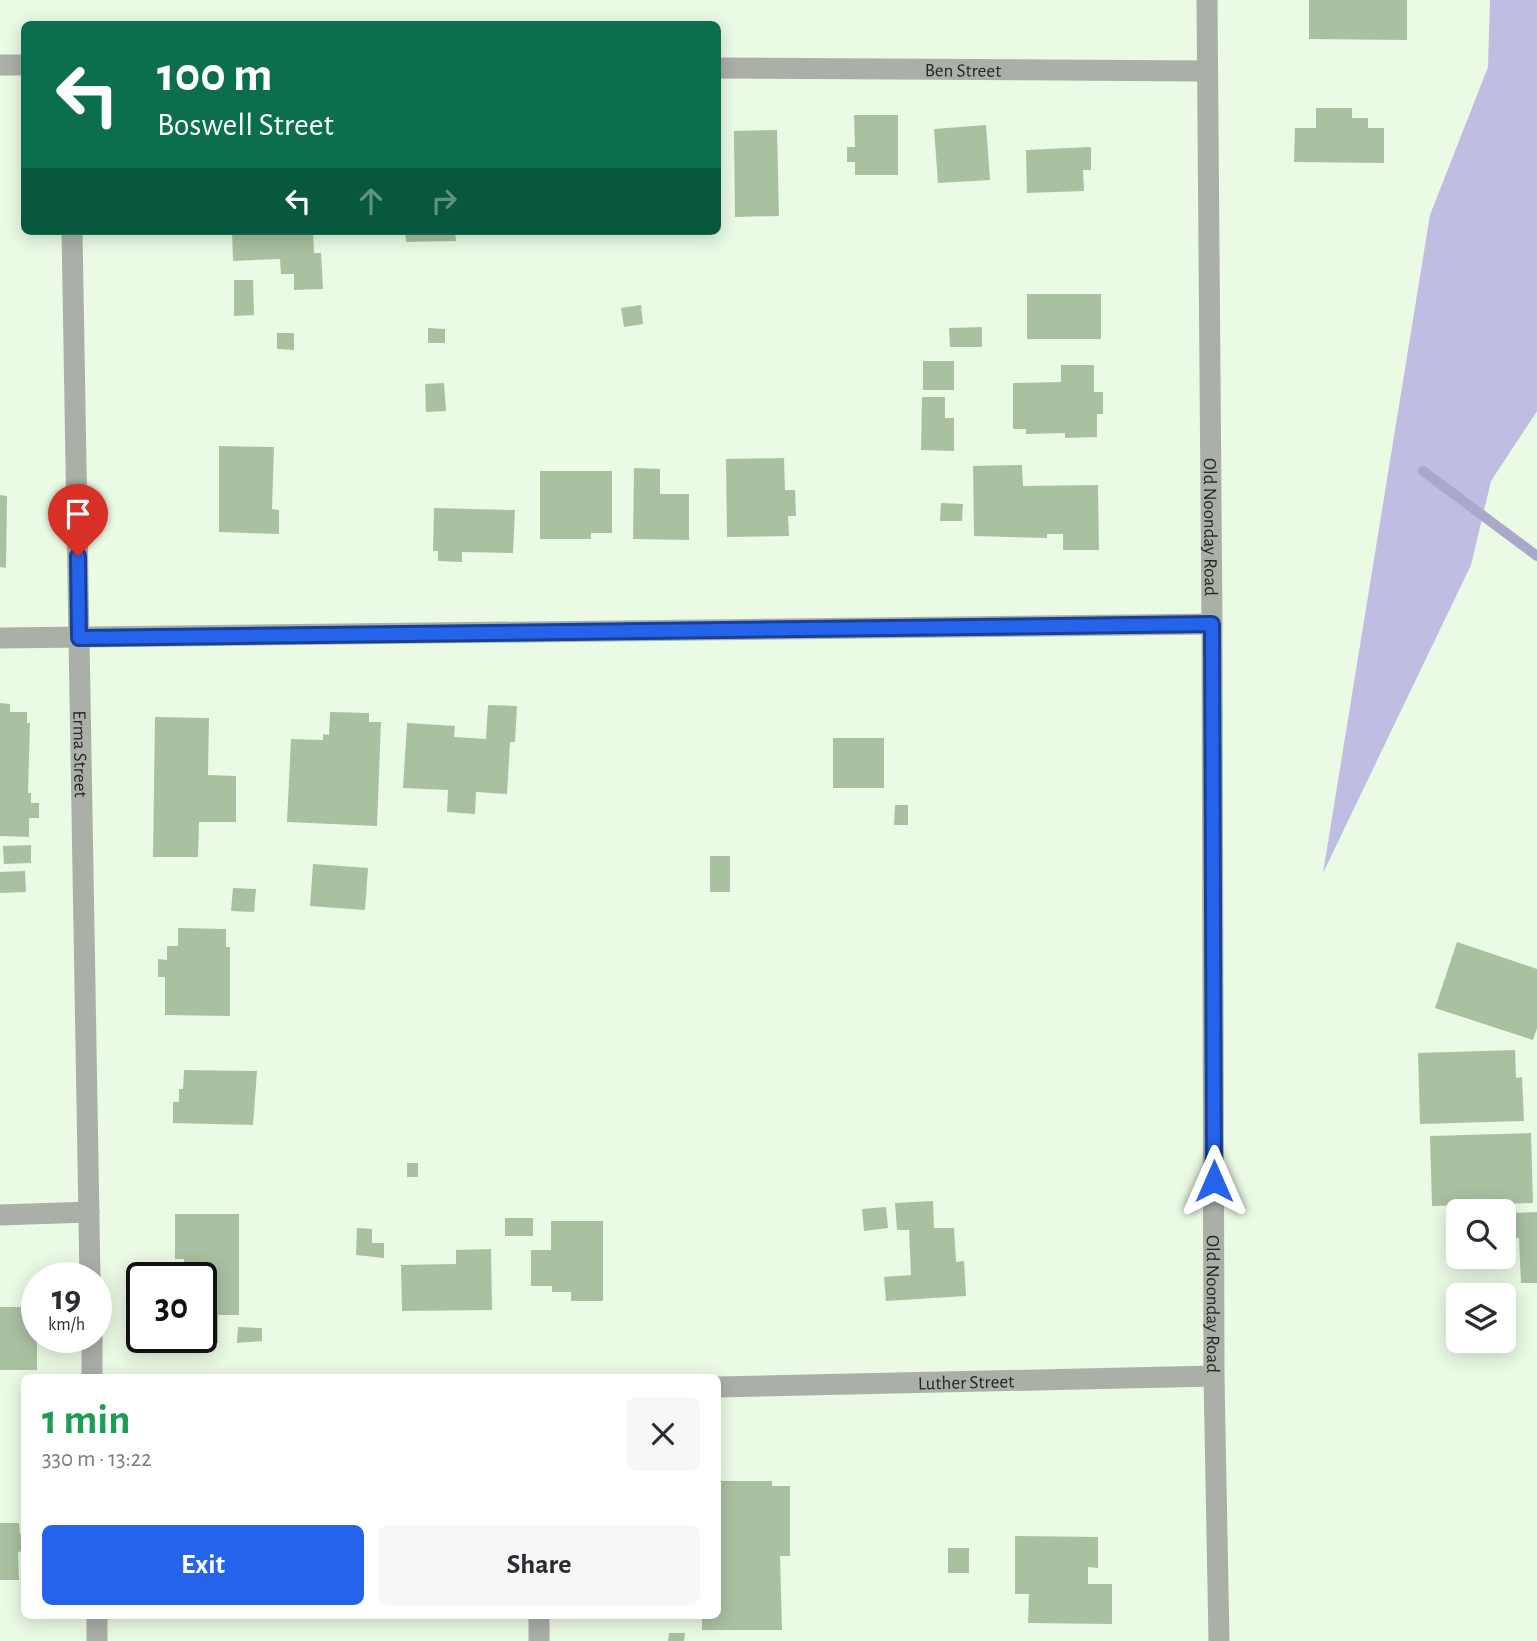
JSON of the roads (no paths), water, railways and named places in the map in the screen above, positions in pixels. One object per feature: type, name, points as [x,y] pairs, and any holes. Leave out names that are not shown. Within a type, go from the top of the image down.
[{"type":"street","name":"Old Noonday Road","points":[[1207,0],[1214,1376],[1219,1641]]},
{"type":"street","points":[[0,65],[21,65]]},
{"type":"street","name":"Ben Street","points":[[721,68],[1207,71]]},
{"type":"street","name":"Erma Street","points":[[72,235],[90,1262]]},
{"type":"street","points":[[0,638],[1212,624]]},
{"type":"street","points":[[0,1214],[89,1212]]},
{"type":"street","points":[[92,1353],[92,1374]]},
{"type":"street","name":"Luther Street","points":[[721,1387],[1214,1376]]},
{"type":"street","points":[[97,1619],[97,1641]]},
{"type":"street","points":[[539,1619],[539,1641]]},
{"type":"waterway","points":[[1423,471],[1537,556]]}]
